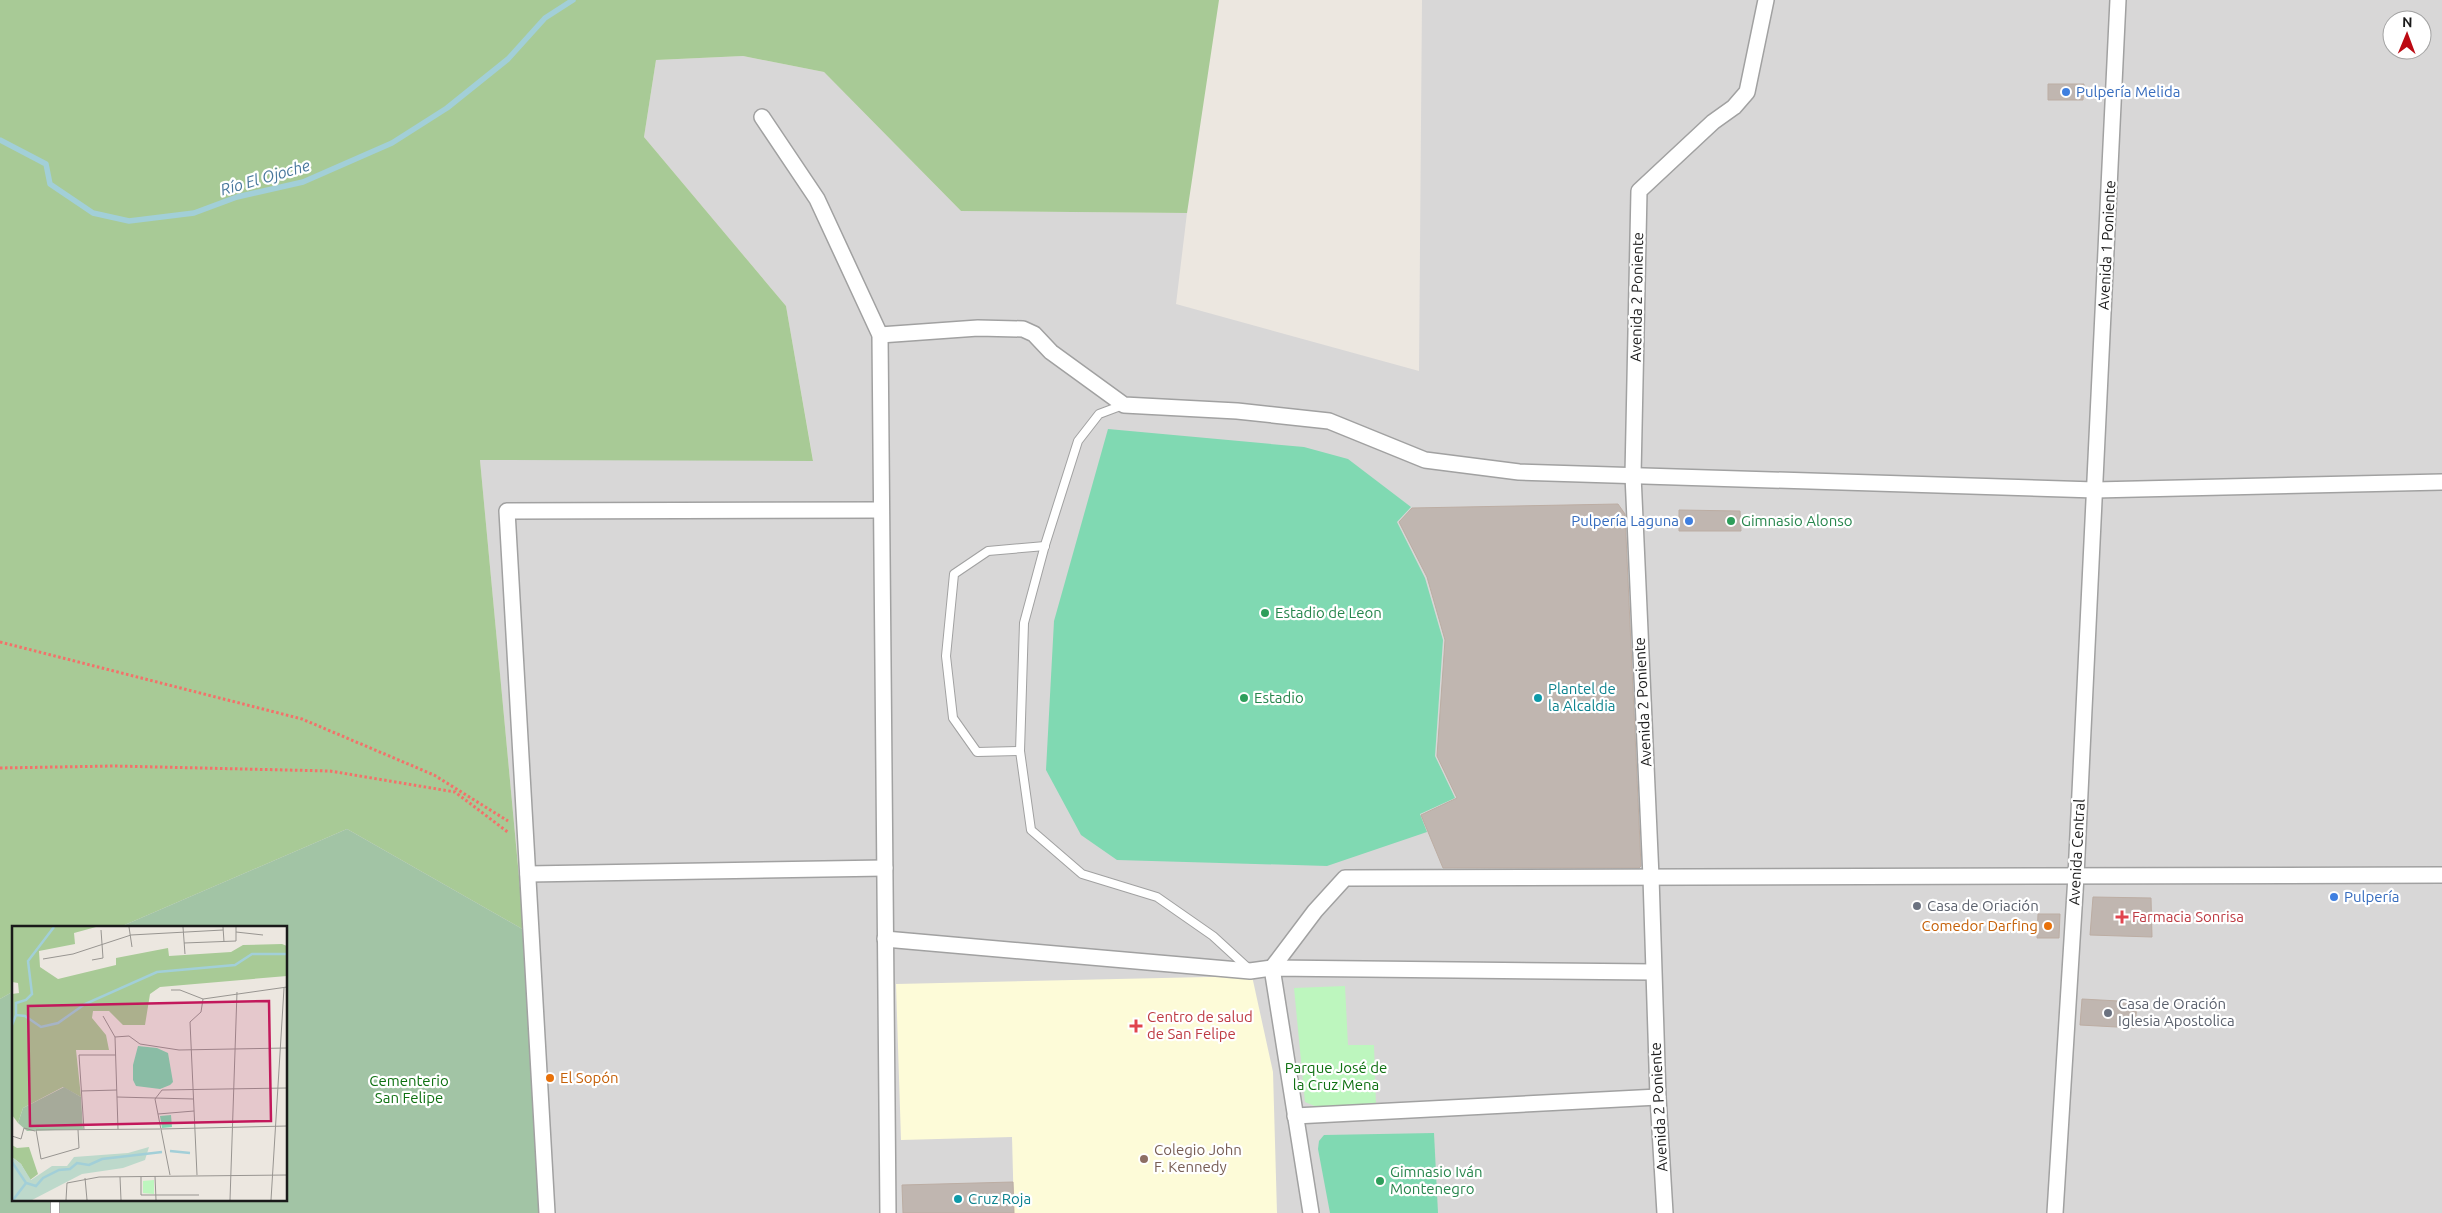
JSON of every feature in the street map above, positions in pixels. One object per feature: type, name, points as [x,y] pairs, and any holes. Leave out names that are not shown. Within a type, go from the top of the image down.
[{"type":"street","name":"Avenida 2 Poniente","points":[[1665,1213],[1658,1097],[1651,877],[1633,475],[1639,191],[1713,122],[1734,107],[1747,92],[1766,0]]},
{"type":"street","name":"Avenida 1 Poniente","points":[[2095,490],[2118,0]]},
{"type":"street","points":[[762,116],[817,199],[880,335],[888,1213]]},
{"type":"street","points":[[880,335],[978,328],[1023,329],[1034,334],[1051,352],[1124,405],[1237,411],[1329,421],[1425,460],[1519,472],[2095,490],[2442,482]]},
{"type":"street","name":"Avenida Central","points":[[2054,1213],[2076,876],[2095,490]]},
{"type":"street","points":[[547,1213],[507,511],[881,510]]},
{"type":"street","points":[[528,874],[885,868]]},
{"type":"street","points":[[1311,1213],[1272,968],[1315,911],[1345,878],[2442,875]]},
{"type":"street","points":[[885,939],[1250,971],[1272,968],[1653,972]]},
{"type":"street","points":[[1295,1116],[1658,1097]]},
{"type":"lane","points":[[1124,405],[1099,414],[1078,441],[1045,546],[1024,623],[1020,750],[1031,830],[1082,874],[1157,897],[1213,936],[1250,971]]},
{"type":"lane","points":[[1020,750],[977,752],[953,718],[946,656],[954,574],[988,550],[1045,546]]},
{"type":"lane","points":[[55,1200],[55,1213]]},
{"type":"path","points":[[0,642],[302,719],[434,775],[526,839]]},
{"type":"path","points":[[0,768],[114,766],[330,770],[455,792],[526,839]]},
{"type":"shaded area","points":[[1422,0],[2442,0],[2442,1213],[0,1213],[0,999],[12,992],[12,1200],[288,1200],[288,926],[122,926],[347,829],[524,930],[480,460],[813,460],[786,306],[644,137],[656,60],[743,56],[824,72],[961,211],[1187,213],[1176,304],[1419,371]]},
{"type":"shaded area","points":[[1252,976],[1273,1072],[1277,1213],[1014,1213],[1012,1137],[901,1140],[896,984]]},
{"type":"green space","points":[[0,0],[1219,0],[1187,213],[961,211],[824,72],[743,56],[656,60],[644,137],[786,306],[813,461],[480,460],[524,930],[347,829],[122,926],[12,926],[12,992],[0,999]]},
{"type":"green space","name":"Estadio de Leon","points":[[1108,429],[1304,447],[1348,459],[1411,507],[1397,522],[1425,578],[1443,640],[1435,756],[1455,798],[1420,814],[1427,832],[1327,866],[1117,860],[1081,835],[1046,770],[1054,621]]},
{"type":"green space","name":"Cementerio San Felipe","points":[[347,829],[524,930],[539,1213],[0,1213],[0,999],[12,992],[12,1200],[288,1200],[288,926],[122,926]]},
{"type":"green space","name":"Parque José de la Cruz Mena","points":[[1345,986],[1348,1045],[1374,1045],[1376,1106],[1324,1110],[1305,1102],[1294,988]]},
{"type":"green space","name":"Gimnasio Iván Montenegro","points":[[1434,1133],[1438,1213],[1330,1213],[1318,1149],[1319,1141],[1324,1135]]},
{"type":"building","name":"Pulpería Melida","points":[[2048,84],[2084,84],[2083,100],[2048,100]]},
{"type":"building","name":"Plantel de la Alcaldia","points":[[1618,504],[1625,514],[1641,866],[1639,868],[1443,868],[1421,815],[1457,798],[1437,756],[1445,640],[1427,577],[1399,522],[1412,508]]},
{"type":"building","points":[[1679,510],[1740,511],[1741,531],[1679,531]]},
{"type":"building","name":"Farmacia Sonrisa","points":[[2093,897],[2151,898],[2152,937],[2090,935]]},
{"type":"building","name":"Comedor Darfing","points":[[2038,914],[2060,914],[2059,938],[2037,938]]},
{"type":"building","name":"Casa de Oración Iglesia Apostolica","points":[[2082,999],[2137,1002],[2135,1028],[2080,1025]]},
{"type":"building","name":"Cruz Roja","points":[[1013,1182],[1014,1213],[903,1213],[902,1185]]},
{"type":"waterway","name":"Río El Ojoche","points":[[0,140],[46,164],[50,184],[93,213],[129,221],[194,213],[237,197],[303,182],[392,143],[447,108],[508,59],[545,18],[573,0]]},
{"type":"place","name":"Pulpería Melida","points":[[2066,92]]},
{"type":"place","name":"Pulpería Laguna","points":[[1689,521]]},
{"type":"place","name":"Gimnasio Alonso","points":[[1731,521]]},
{"type":"place","name":"Estadio de Leon","points":[[1265,613]]},
{"type":"place","name":"Estadio","points":[[1244,698]]},
{"type":"place","name":"Plantel de la Alcaldia","points":[[1538,698]]},
{"type":"place","name":"Pulpería","points":[[2334,897]]},
{"type":"place","name":"Casa de Oriación","points":[[1917,906]]},
{"type":"place","name":"Farmacia Sonrisa","points":[[2122,917]]},
{"type":"place","name":"Comedor Darfing","points":[[2048,926]]},
{"type":"place","name":"Casa de Oración Iglesia Apostolica","points":[[2108,1013]]},
{"type":"place","name":"Centro de salud de San Felipe","points":[[1136,1026]]},
{"type":"place","name":"El Sopón","points":[[550,1078]]},
{"type":"place","name":"Colegio John F. Kennedy","points":[[1144,1159]]},
{"type":"place","name":"Gimnasio Iván Montenegro","points":[[1380,1181]]},
{"type":"place","name":"Cruz Roja","points":[[958,1199]]}]
